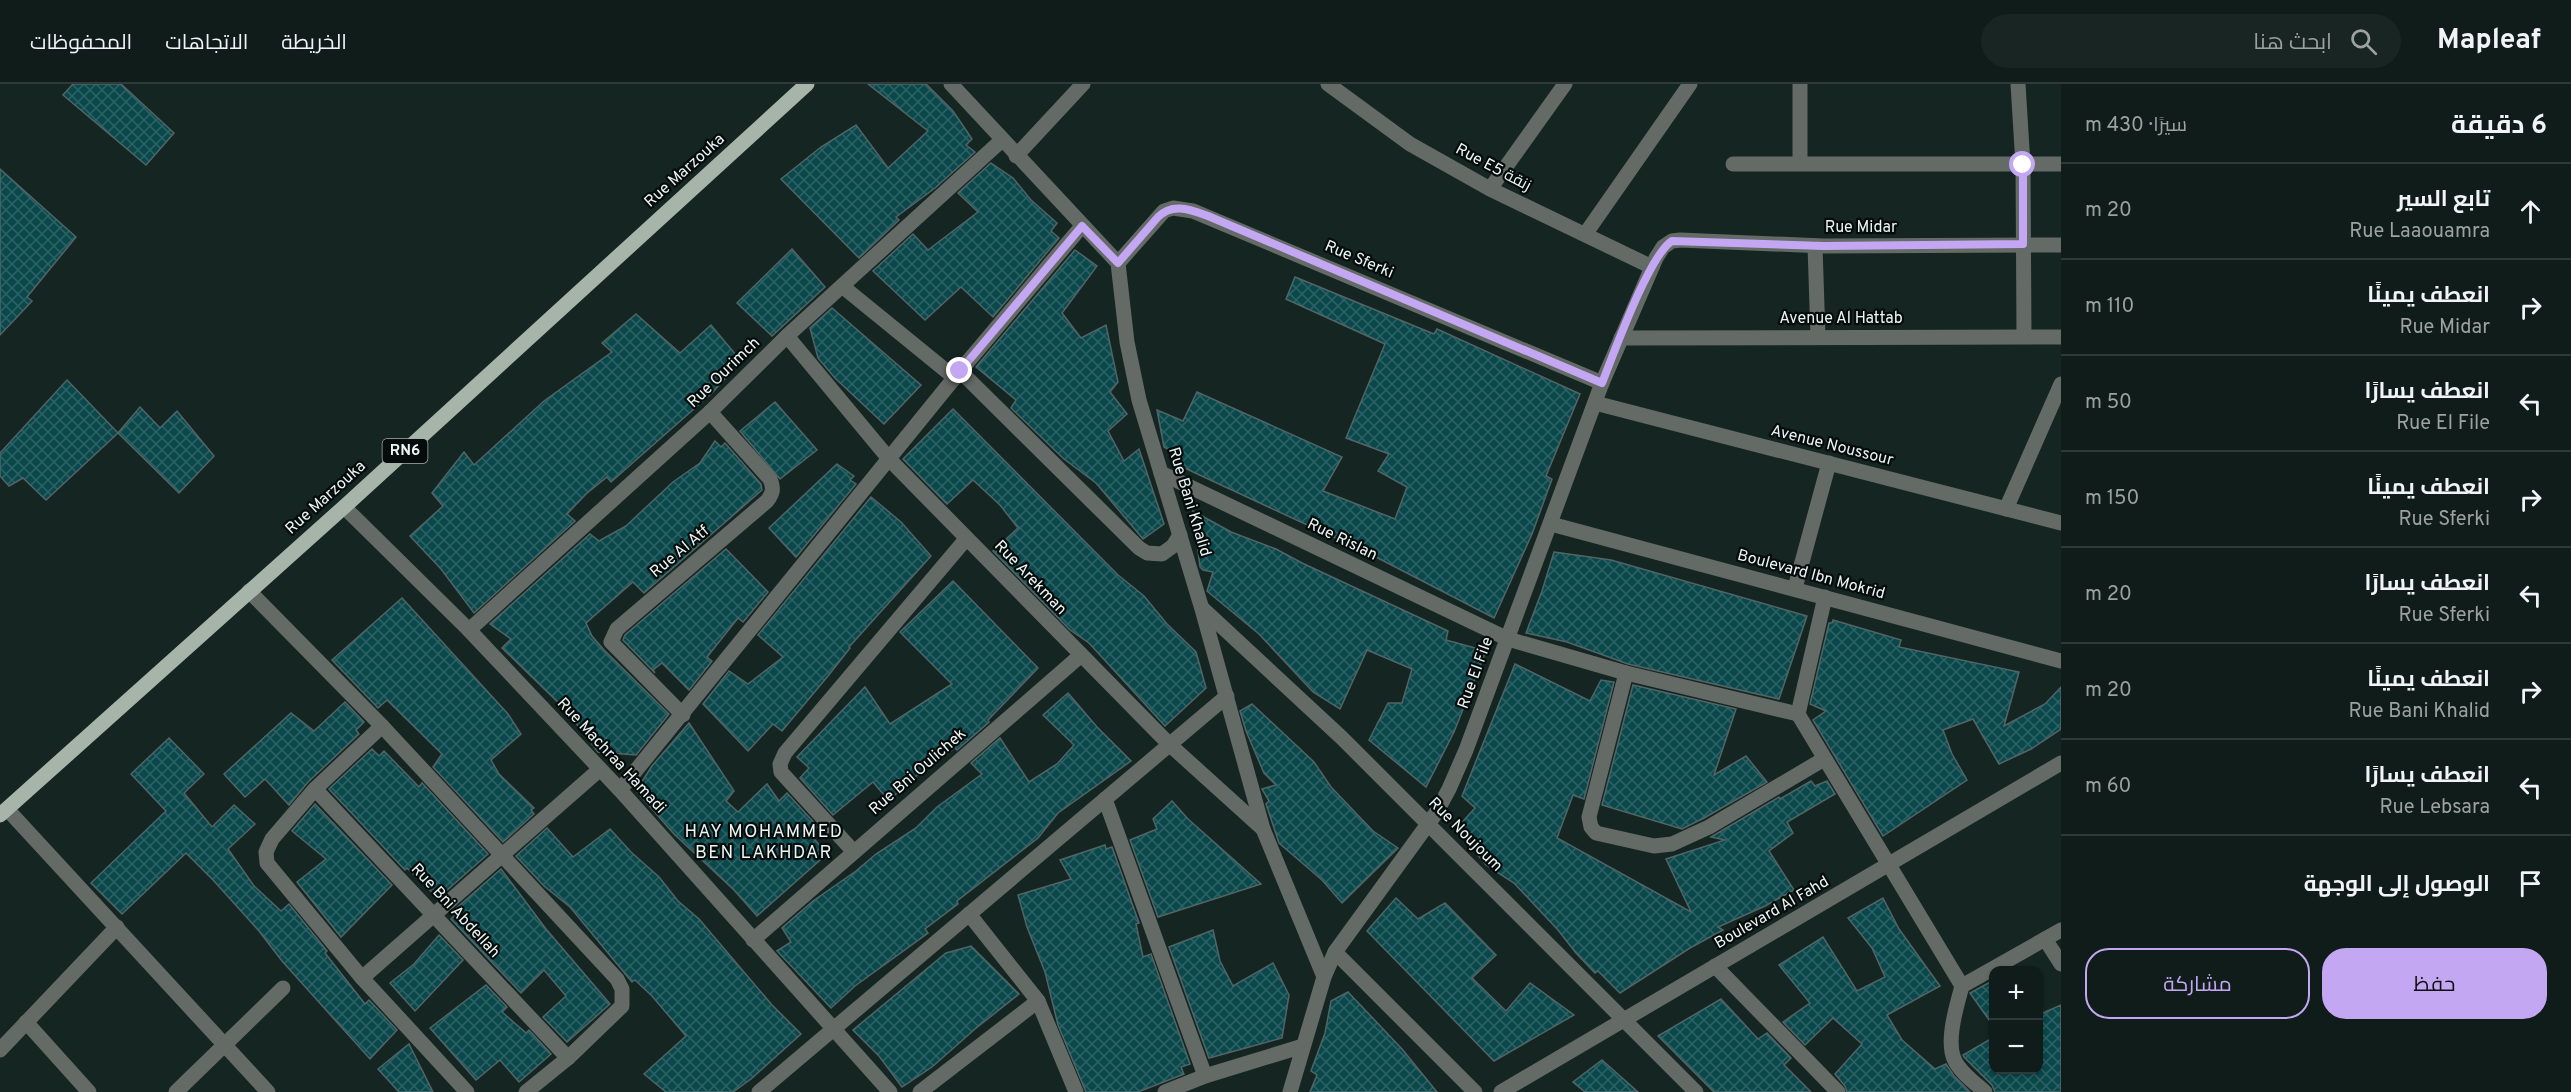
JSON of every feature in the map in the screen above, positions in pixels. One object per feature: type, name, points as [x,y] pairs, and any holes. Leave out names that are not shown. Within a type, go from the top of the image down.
[{"type":"main road","name":"Rue Marzouka","points":[[4,812],[344,507],[807,84]]},
{"type":"street","points":[[951,84],[1118,263]]},
{"type":"street","points":[[1016,156],[1083,84]]},
{"type":"street","name":"Rue E5 زنقة","points":[[1328,84],[1410,144],[1490,189],[1652,267]]},
{"type":"street","points":[[1586,234],[1690,84]]},
{"type":"street","points":[[1800,84],[1800,163]]},
{"type":"street","points":[[2018,84],[2023,165],[2024,336]]},
{"type":"street","points":[[1490,189],[1558,87]]},
{"type":"street","name":"Rue Ourimch","points":[[469,630],[710,412],[787,336],[1002,140]]},
{"type":"street","points":[[1733,164],[2061,164]]},
{"type":"street","name":"Rue Sferki","points":[[1118,263],[1164,211],[1173,208],[1193,211],[1602,383]]},
{"type":"street","points":[[620,790],[957,375],[1082,226]]},
{"type":"street","name":"Rue Midar","points":[[1663,247],[1672,241],[1680,240],[1815,246],[2061,245]]},
{"type":"street","points":[[1815,246],[1818,337]]},
{"type":"street","name":"Rue El File","points":[[1290,1092],[1324,977],[1335,952],[1443,800],[1466,750],[1602,383],[1652,267],[1663,247]]},
{"type":"street","name":"Rue Bani Khalid","points":[[1118,263],[1127,342],[1139,400],[1202,609],[1263,828],[1324,977]]},
{"type":"street","points":[[842,286],[957,375],[1139,548],[1147,553],[1162,554],[1173,546],[1180,535]]},
{"type":"street","name":"Rue Arekman","points":[[787,336],[890,460],[966,539],[1169,744],[1263,828]]},
{"type":"street","name":"Avenue Al Hattab","points":[[1621,338],[2061,337]]},
{"type":"street","points":[[2006,509],[2061,384]]},
{"type":"street","name":"Avenue Noussour","points":[[1595,403],[2061,523]]},
{"type":"street","name":"Rue Al Atf","points":[[683,715],[611,642],[617,629],[772,495],[774,487],[770,479],[710,412]]},
{"type":"street","points":[[1795,588],[1828,464]]},
{"type":"street","name":"Rue Rislan","points":[[1161,474],[1508,639],[1626,673],[1798,714]]},
{"type":"street","name":"Rue Machraa Hamadi","points":[[344,507],[469,630],[620,790],[832,1030],[890,1092]]},
{"type":"street","name":"Boulevard Ibn Mokrid","points":[[1551,524],[2061,661]]},
{"type":"street","points":[[854,852],[781,772],[780,764],[785,753],[966,539]]},
{"type":"street","points":[[249,591],[382,726],[617,979],[622,989],[622,1005],[568,1058],[526,1092]]},
{"type":"street","points":[[1824,597],[1798,714],[1888,867],[1962,986]]},
{"type":"street","name":"Rue Noujoum","points":[[1202,609],[1342,738],[1696,1092]]},
{"type":"street","name":"Rue Bni Oulichek","points":[[753,940],[1080,656]]},
{"type":"street","points":[[1626,673],[1589,817],[1591,827],[1596,833],[1654,846],[1672,844],[1708,827],[1824,759]]},
{"type":"street","points":[[759,1092],[1227,696]]},
{"type":"street","points":[[382,726],[315,789],[272,839],[266,852],[267,862],[362,978],[467,1092]]},
{"type":"street","name":"Boulevard Al Fahd","points":[[1501,1092],[1622,1019],[1888,867],[2061,764]]},
{"type":"street","points":[[362,978],[599,770]]},
{"type":"street","name":"Rue Bni Abdellah","points":[[315,789],[568,1058]]},
{"type":"street","points":[[1105,799],[1205,1076]]},
{"type":"street","points":[[4,812],[117,927],[267,1092]]},
{"type":"street","points":[[969,914],[1038,1001],[1076,1092]]},
{"type":"street","points":[[0,1050],[117,927]]},
{"type":"street","points":[[1985,1092],[1955,1061],[1952,1051],[1954,1014],[1962,986],[2061,930]]},
{"type":"street","points":[[2045,939],[2061,964]]},
{"type":"street","points":[[1335,952],[1475,1092]]},
{"type":"street","points":[[1715,966],[1838,1092]]},
{"type":"street","points":[[176,1092],[283,988]]},
{"type":"street","points":[[920,1092],[1038,1001]]},
{"type":"street","points":[[26,1022],[89,1092]]},
{"type":"street","points":[[1165,1092],[1205,1076],[1303,1046]]},
{"type":"building","points":[[73,84],[121,84],[174,133],[146,165],[63,95]]},
{"type":"building","points":[[868,84],[926,84],[953,111],[972,139],[966,145],[975,152],[935,188],[896,217],[899,220],[859,258],[781,179],[821,147],[856,125],[888,168],[928,131]]},
{"type":"building","points":[[991,163],[1013,178],[1031,200],[1057,223],[1051,231],[1059,238],[993,317],[961,287],[925,320],[873,271],[913,234],[928,250],[978,212],[958,193]]},
{"type":"building","points":[[0,169],[76,237],[27,297],[32,301],[0,335]]},
{"type":"building","points":[[792,249],[825,287],[772,336],[737,303]]},
{"type":"building","points":[[1075,250],[1097,266],[1062,313],[1081,338],[1106,325],[1118,382],[1110,392],[1127,414],[1108,431],[1124,461],[1139,449],[1164,524],[1143,539],[1096,483],[1064,459],[1011,408],[1016,400],[976,367]]},
{"type":"building","points":[[1295,277],[1434,334],[1437,329],[1580,394],[1546,476],[1552,479],[1532,534],[1494,618],[1374,556],[1178,465],[1179,456],[1164,447],[1157,410],[1183,421],[1197,392],[1342,457],[1323,491],[1395,519],[1407,487],[1378,471],[1389,454],[1346,438],[1385,344],[1286,299]]},
{"type":"building","points":[[832,308],[921,385],[884,424],[835,378],[818,358],[810,328]]},
{"type":"building","points":[[636,314],[680,353],[711,325],[741,361],[712,393],[611,482],[607,477],[586,494],[567,514],[575,521],[474,613],[441,569],[410,536],[443,506],[432,493],[464,452],[474,465],[544,401],[612,352],[602,343]]},
{"type":"building","points":[[67,380],[118,433],[46,500],[23,478],[9,486],[0,476],[0,453]]},
{"type":"building","points":[[775,402],[817,450],[780,479],[740,431]]},
{"type":"building","points":[[140,407],[160,428],[177,411],[214,456],[179,493],[118,433]]},
{"type":"building","points":[[953,409],[1118,575],[1144,596],[1167,624],[1196,652],[1206,688],[1165,726],[1089,643],[1070,630],[993,551],[1018,528],[1000,505],[973,480],[947,504],[903,459]]},
{"type":"building","points":[[715,441],[721,447],[725,443],[761,484],[762,490],[644,593],[633,582],[586,623],[592,636],[604,650],[669,714],[636,755],[598,752],[566,710],[502,648],[511,639],[490,624],[590,534],[599,541],[626,526],[673,482],[700,463]]},
{"type":"building","points":[[837,464],[854,476],[850,480],[856,484],[796,557],[769,528]]},
{"type":"building","points":[[871,497],[901,522],[931,556],[849,647],[782,731],[773,724],[748,751],[703,704],[729,671],[748,684],[783,657],[758,635]]},
{"type":"building","points":[[1193,511],[1231,532],[1276,549],[1448,631],[1446,640],[1486,651],[1454,732],[1426,787],[1369,740],[1388,703],[1402,703],[1412,669],[1367,650],[1340,709],[1313,692],[1259,634],[1207,591],[1213,572],[1200,567]]},
{"type":"building","points":[[726,549],[768,592],[743,622],[738,618],[707,657],[712,661],[689,690],[662,663],[653,670],[655,673],[623,640],[625,635]]},
{"type":"building","points":[[1554,552],[1611,560],[1807,616],[1779,699],[1628,664],[1567,642],[1526,633]]},
{"type":"building","points":[[953,581],[1038,668],[988,720],[989,722],[957,750],[955,748],[908,782],[889,801],[873,782],[833,815],[800,778],[809,768],[797,757],[865,687],[890,724],[952,684],[900,632]]},
{"type":"building","points":[[402,598],[508,714],[521,734],[491,760],[499,774],[534,808],[531,810],[534,814],[503,842],[433,767],[442,754],[387,700],[378,708],[332,660]]},
{"type":"building","points":[[1833,620],[1901,640],[1899,647],[2019,672],[2004,726],[2045,704],[2061,687],[2061,729],[2031,749],[1999,764],[1973,719],[1943,730],[1952,754],[1967,780],[1883,836],[1813,720],[1826,711],[1810,704],[1829,623]]},
{"type":"building","points":[[1515,664],[1590,701],[1601,680],[1614,682],[1584,799],[1573,795],[1557,838],[1691,912],[1666,859],[1725,840],[1711,837],[1811,781],[1815,786],[1827,781],[1835,794],[1787,822],[1793,833],[1769,851],[1794,890],[1718,927],[1723,930],[1690,948],[1620,993],[1598,971],[1595,973],[1514,883],[1486,865],[1456,829],[1475,808],[1462,796]]},
{"type":"building","points":[[1633,685],[1736,709],[1714,775],[1746,756],[1767,782],[1682,829],[1602,805]]},
{"type":"building","points":[[1068,693],[1097,727],[1131,761],[1058,813],[1038,838],[925,929],[928,933],[855,986],[831,1008],[777,951],[791,942],[782,928],[813,901],[876,854],[916,828],[937,807],[982,774],[971,763],[1000,738],[1029,782],[1057,764],[1074,745],[1043,715]]},
{"type":"building","points":[[345,702],[364,722],[356,730],[359,734],[308,782],[289,805],[265,779],[245,797],[224,774],[291,713],[314,731]]},
{"type":"building","points":[[1252,704],[1314,762],[1331,787],[1373,831],[1398,848],[1342,903],[1322,880],[1279,843],[1266,804],[1269,801],[1262,789],[1276,785],[1264,773],[1240,711]]},
{"type":"building","points":[[689,723],[734,791],[726,801],[738,812],[767,784],[779,801],[787,793],[818,827],[810,834],[827,854],[757,916],[734,890],[674,834],[636,791],[652,766]]},
{"type":"building","points":[[169,738],[204,774],[184,793],[212,827],[234,805],[255,824],[228,849],[254,886],[281,911],[289,904],[327,951],[325,953],[365,1004],[369,1000],[397,1030],[370,1059],[282,961],[259,931],[186,853],[122,914],[91,883],[166,811],[131,774]]},
{"type":"building","points":[[372,749],[379,756],[384,751],[419,787],[422,783],[488,854],[438,898],[407,868],[405,870],[329,789]]},
{"type":"building","points":[[1172,801],[1188,819],[1261,884],[1158,917],[1130,840],[1157,829],[1153,819]]},
{"type":"building","points":[[315,804],[392,885],[341,937],[297,882],[326,859],[292,831]]},
{"type":"building","points":[[547,828],[573,857],[610,829],[659,877],[678,901],[699,919],[772,1005],[801,1034],[733,1092],[666,1092],[644,1074],[686,1036],[652,996],[635,980],[632,982],[570,907],[544,886],[516,856]]},
{"type":"building","points":[[1105,845],[1106,849],[1112,847],[1139,923],[1136,924],[1143,957],[1151,954],[1190,1064],[1181,1067],[1184,1074],[1138,1092],[1086,1092],[1058,1025],[1045,972],[1027,927],[1018,895],[1071,879],[1060,860]]},
{"type":"building","points":[[501,869],[546,929],[610,1004],[567,1042],[543,1017],[566,996],[544,970],[521,993],[451,919],[455,915],[452,912]]},
{"type":"building","points":[[1396,898],[1418,919],[1445,903],[1496,955],[1472,978],[1506,1011],[1530,983],[1574,1015],[1494,1061],[1367,931]]},
{"type":"building","points":[[1883,898],[1899,929],[1940,986],[1887,1015],[1902,1040],[1935,1069],[1946,1064],[1970,1092],[1847,1092],[1835,1074],[1862,1044],[1833,1018],[1805,1045],[1783,1022],[1810,1003],[1779,965],[1823,937],[1857,991],[1885,977],[1872,948],[1848,918]]},
{"type":"building","points":[[1213,930],[1220,961],[1233,986],[1273,963],[1289,995],[1282,1038],[1209,1058],[1169,947]]},
{"type":"building","points":[[439,935],[463,960],[415,1011],[390,983],[414,964]]},
{"type":"building","points":[[971,946],[1019,994],[932,1067],[902,1087],[879,1056],[853,1030],[946,953]]},
{"type":"building","points":[[1989,983],[1989,1020],[1970,993]]},
{"type":"building","points":[[486,985],[507,1007],[502,1012],[526,1033],[529,1030],[551,1054],[519,1082],[500,1060],[476,1080],[430,1028]]},
{"type":"building","points":[[1348,992],[1402,1049],[1437,1092],[1310,1092],[1317,1075],[1311,1071],[1325,1033],[1331,1001]]},
{"type":"building","points":[[1721,999],[1758,1039],[1767,1033],[1791,1058],[1784,1065],[1811,1092],[1714,1092],[1658,1036]]},
{"type":"building","points":[[2061,1005],[2061,1092],[1995,1092],[1992,1085],[1963,1055],[1989,1040],[1989,1074],[2043,1074],[2043,1013]]},
{"type":"building","points":[[409,1044],[433,1092],[399,1092],[378,1069]]},
{"type":"building","points":[[1602,1060],[1638,1092],[1585,1092],[1573,1082]]},
{"type":"district","name":"HAY MOHAMMED BEN LAKHDAR","points":[[764,842]]},
{"type":"route","points":[[960,371],[1082,226],[1118,263],[1164,211],[1173,208],[1208,216],[1602,383],[1656,258],[1663,247],[1672,241],[1824,246],[2023,244],[2023,165]]}]
